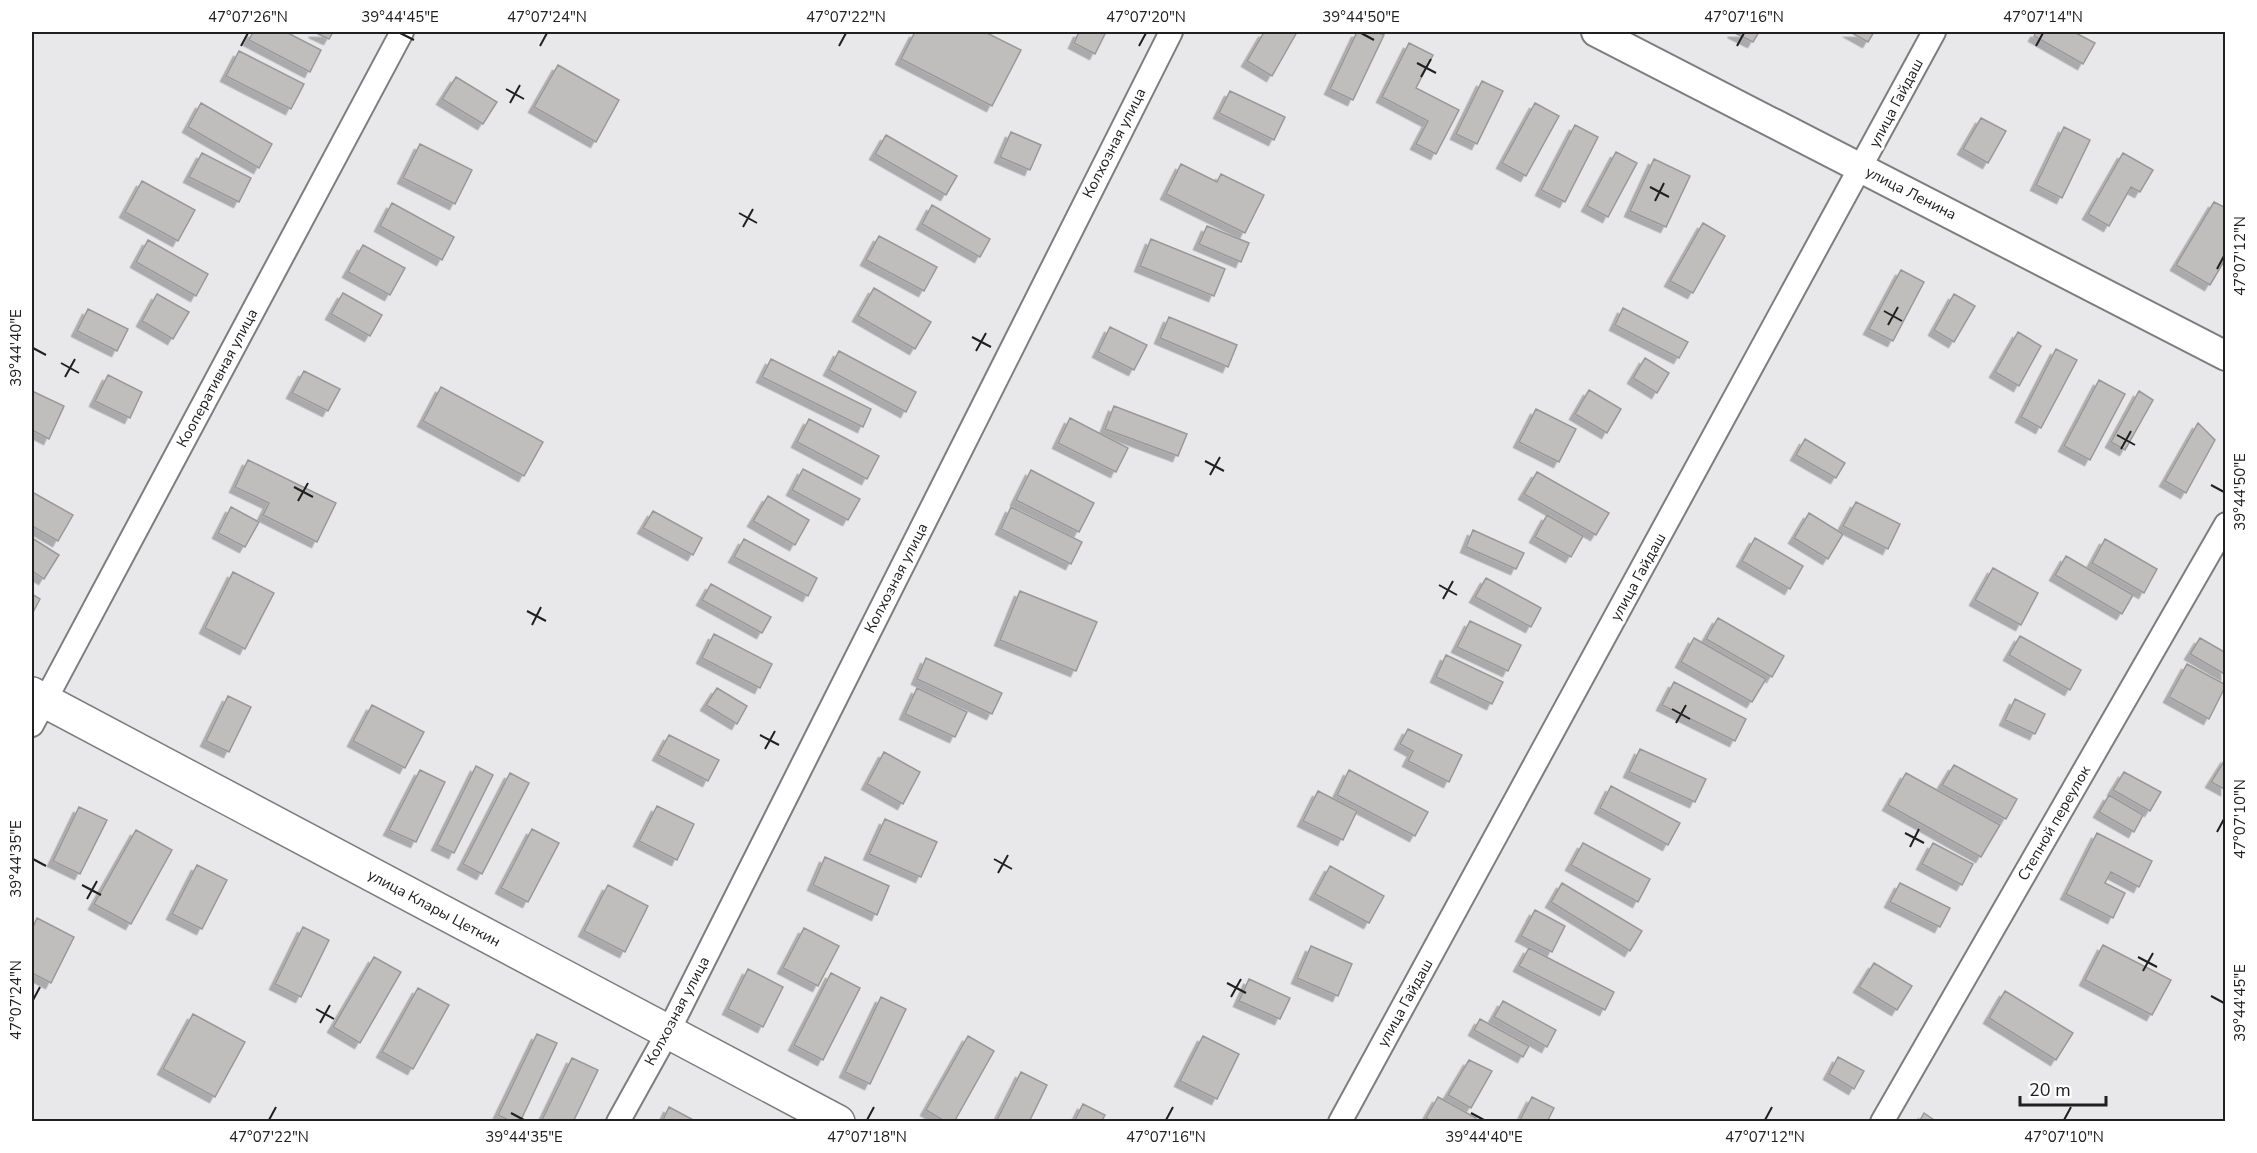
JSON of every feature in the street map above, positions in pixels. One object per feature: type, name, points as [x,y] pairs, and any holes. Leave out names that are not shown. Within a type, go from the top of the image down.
[{"type":"main road","name":"улица Клары Цеткин","points":[[36,706],[838,1122]]},
{"type":"street","name":"Кооперативная улица","points":[[36,706],[402,32]]},
{"type":"street","name":"Колхозная улица","points":[[618,1122],[668,1032],[1171,32]]},
{"type":"street","name":"улица Ленина","points":[[1596,32],[2226,356]]},
{"type":"street","name":"улица Гайдаш","points":[[1340,1122],[1934,32]]},
{"type":"street","name":"Степной переулок","points":[[1882,1122],[2226,524]]},
{"type":"building","points":[[253,32],[286,32],[321,50],[310,72],[249,40]]},
{"type":"building","points":[[314,32],[333,32],[329,39]]},
{"type":"building","points":[[915,32],[985,32],[1021,50],[992,106],[901,59]]},
{"type":"building","points":[[1079,32],[1106,32],[1095,54],[1074,43]]},
{"type":"building","points":[[1264,32],[1297,32],[1272,76],[1247,61]]},
{"type":"building","points":[[1357,32],[1376,32],[1384,35],[1353,100],[1330,89]]},
{"type":"building","points":[[1733,32],[1759,32],[1753,42]]},
{"type":"building","points":[[1850,32],[1874,32],[1868,42]]},
{"type":"building","points":[[2036,32],[2074,32],[2095,43],[2083,64],[2034,36]]},
{"type":"building","points":[[1409,43],[1433,55],[1416,88],[1459,110],[1436,154],[1416,144],[1428,121],[1382,97]]},
{"type":"building","points":[[239,51],[304,84],[291,109],[226,76]]},
{"type":"building","points":[[558,65],[619,100],[596,142],[534,107]]},
{"type":"building","points":[[456,77],[497,102],[483,124],[442,99]]},
{"type":"building","points":[[1482,81],[1503,91],[1477,144],[1456,134]]},
{"type":"building","points":[[1230,91],[1285,117],[1274,140],[1219,113]]},
{"type":"building","points":[[201,103],[272,144],[259,168],[188,127]]},
{"type":"building","points":[[1535,103],[1559,116],[1526,176],[1502,163]]},
{"type":"building","points":[[1981,118],[2006,131],[1988,163],[1963,149]]},
{"type":"building","points":[[1575,125],[1598,137],[1565,202],[1541,190]]},
{"type":"building","points":[[2064,127],[2090,140],[2062,198],[2036,185]]},
{"type":"building","points":[[1011,132],[1041,145],[1030,170],[1000,157]]},
{"type":"building","points":[[886,135],[957,176],[946,195],[875,154]]},
{"type":"building","points":[[420,144],[472,170],[455,204],[403,178]]},
{"type":"building","points":[[1616,152],[1637,163],[1608,217],[1587,206]]},
{"type":"building","points":[[202,153],[251,178],[239,202],[189,177]]},
{"type":"building","points":[[2123,153],[2153,170],[2140,192],[2131,187],[2109,226],[2088,214]]},
{"type":"building","points":[[1654,159],[1690,176],[1666,227],[1630,211]]},
{"type":"building","points":[[1181,164],[1217,182],[1221,174],[1264,195],[1245,233],[1166,194]]},
{"type":"building","points":[[142,181],[195,210],[178,241],[125,212]]},
{"type":"building","points":[[2214,202],[2226,208],[2226,258],[2210,285],[2176,265]]},
{"type":"building","points":[[392,203],[454,237],[442,260],[380,226]]},
{"type":"building","points":[[932,205],[990,239],[980,257],[922,224]]},
{"type":"building","points":[[1703,223],[1725,236],[1693,293],[1670,281]]},
{"type":"building","points":[[1207,226],[1249,243],[1241,262],[1199,244]]},
{"type":"building","points":[[879,236],[937,267],[924,291],[866,260]]},
{"type":"building","points":[[1151,239],[1225,269],[1214,296],[1140,266]]},
{"type":"building","points":[[148,240],[208,274],[196,296],[136,262]]},
{"type":"building","points":[[363,245],[405,268],[390,295],[348,272]]},
{"type":"building","points":[[1901,270],[1924,282],[1893,341],[1869,329]]},
{"type":"building","points":[[874,288],[931,322],[915,349],[858,316]]},
{"type":"building","points":[[343,293],[382,315],[370,336],[331,314]]},
{"type":"building","points":[[157,294],[189,312],[173,339],[142,321]]},
{"type":"building","points":[[1954,294],[1975,306],[1954,342],[1934,330]]},
{"type":"building","points":[[1623,308],[1688,342],[1679,358],[1615,325]]},
{"type":"building","points":[[88,309],[128,329],[117,351],[77,331]]},
{"type":"building","points":[[1169,317],[1237,345],[1228,367],[1160,338]]},
{"type":"building","points":[[1110,327],[1147,345],[1134,370],[1098,352]]},
{"type":"building","points":[[2018,332],[2041,346],[2019,386],[1995,372]]},
{"type":"building","points":[[2056,349],[2077,360],[2041,428],[2021,417]]},
{"type":"building","points":[[839,351],[916,392],[906,412],[829,370]]},
{"type":"building","points":[[1645,358],[1669,373],[1657,393],[1633,378]]},
{"type":"building","points":[[771,359],[871,409],[863,427],[762,377]]},
{"type":"building","points":[[304,371],[340,389],[328,411],[292,393]]},
{"type":"building","points":[[108,375],[142,392],[130,418],[95,401]]},
{"type":"building","points":[[2099,380],[2125,394],[2090,460],[2064,446]]},
{"type":"building","points":[[441,387],[543,442],[524,476],[423,421]]},
{"type":"building","points":[[1589,390],[1621,409],[1607,433],[1575,414]]},
{"type":"building","points":[[32,391],[64,406],[49,439],[32,430]]},
{"type":"building","points":[[2139,391],[2153,400],[2125,450],[2111,442]]},
{"type":"building","points":[[1114,406],[1187,434],[1178,456],[1105,429]]},
{"type":"building","points":[[1536,409],[1576,429],[1559,462],[1519,442]]},
{"type":"building","points":[[1070,418],[1128,448],[1116,472],[1058,443]]},
{"type":"building","points":[[809,419],[879,456],[867,479],[797,442]]},
{"type":"building","points":[[2198,423],[2215,440],[2186,493],[2165,481]]},
{"type":"building","points":[[1805,439],[1845,463],[1836,478],[1796,455]]},
{"type":"building","points":[[248,460],[336,503],[317,542],[263,515],[269,503],[235,487]]},
{"type":"building","points":[[803,469],[860,499],[848,520],[792,490]]},
{"type":"building","points":[[1031,470],[1094,503],[1079,532],[1016,500]]},
{"type":"building","points":[[1537,472],[1609,513],[1596,535],[1524,494]]},
{"type":"building","points":[[32,492],[73,515],[58,541],[32,526]]},
{"type":"building","points":[[768,496],[809,520],[795,545],[753,521]]},
{"type":"building","points":[[1856,502],[1900,524],[1888,549],[1843,526]]},
{"type":"building","points":[[231,507],[259,522],[245,547],[218,533]]},
{"type":"building","points":[[1011,507],[1082,542],[1071,564],[1001,529]]},
{"type":"building","points":[[653,511],[702,538],[693,555],[643,528]]},
{"type":"building","points":[[1809,513],[1843,534],[1828,559],[1794,538]]},
{"type":"building","points":[[1547,515],[1583,536],[1571,557],[1535,537]]},
{"type":"building","points":[[1473,530],[1524,553],[1516,569],[1466,547]]},
{"type":"building","points":[[32,538],[59,555],[44,579],[32,571]]},
{"type":"building","points":[[1755,538],[1803,566],[1790,589],[1742,561]]},
{"type":"building","points":[[744,539],[817,578],[808,596],[734,557]]},
{"type":"building","points":[[2105,539],[2157,569],[2144,593],[2092,563]]},
{"type":"building","points":[[2066,556],[2133,595],[2122,614],[2055,575]]},
{"type":"building","points":[[1993,568],[2038,593],[2021,625],[1975,600]]},
{"type":"building","points":[[233,572],[274,593],[245,649],[205,628]]},
{"type":"building","points":[[1486,578],[1541,608],[1531,627],[1475,597]]},
{"type":"building","points":[[711,584],[771,617],[762,633],[702,600]]},
{"type":"building","points":[[1020,591],[1097,622],[1076,671],[1000,640]]},
{"type":"building","points":[[32,594],[40,599],[32,614]]},
{"type":"building","points":[[1718,618],[1784,656],[1772,677],[1706,639]]},
{"type":"building","points":[[1470,621],[1521,645],[1508,671],[1457,647]]},
{"type":"building","points":[[714,634],[772,664],[760,688],[702,658]]},
{"type":"building","points":[[2020,636],[2081,670],[2070,690],[2009,655]]},
{"type":"building","points":[[1694,638],[1766,679],[1752,702],[1681,662]]},
{"type":"building","points":[[2200,638],[2226,653],[2226,675],[2190,654]]},
{"type":"building","points":[[1446,655],[1503,682],[1492,704],[1436,677]]},
{"type":"building","points":[[926,658],[1002,693],[992,714],[917,679]]},
{"type":"building","points":[[2187,664],[2226,685],[2209,719],[2169,697]]},
{"type":"building","points":[[1674,682],[1746,719],[1735,741],[1662,705]]},
{"type":"building","points":[[717,688],[747,706],[737,724],[706,705]]},
{"type":"building","points":[[917,688],[967,712],[955,737],[905,714]]},
{"type":"building","points":[[228,696],[251,707],[229,752],[206,741]]},
{"type":"building","points":[[2015,699],[2045,714],[2035,734],[2005,720]]},
{"type":"building","points":[[372,705],[424,732],[405,768],[353,741]]},
{"type":"building","points":[[1408,729],[1462,755],[1449,782],[1408,761],[1413,751],[1400,744]]},
{"type":"building","points":[[669,735],[719,760],[708,781],[658,755]]},
{"type":"building","points":[[1640,749],[1706,779],[1695,802],[1629,772]]},
{"type":"building","points":[[884,752],[920,772],[903,804],[867,784]]},
{"type":"building","points":[[2226,758],[2226,790],[2211,782]]},
{"type":"building","points":[[1954,765],[2017,799],[2006,819],[1942,785]]},
{"type":"building","points":[[476,766],[493,775],[454,853],[437,845]]},
{"type":"building","points":[[420,770],[445,782],[416,842],[389,830]]},
{"type":"building","points":[[1349,770],[1428,812],[1415,836],[1337,795]]},
{"type":"building","points":[[2124,772],[2161,792],[2150,811],[2113,790]]},
{"type":"building","points":[[510,773],[529,783],[482,874],[463,864]]},
{"type":"building","points":[[1906,773],[2000,825],[1981,857],[1888,805]]},
{"type":"building","points":[[1611,786],[1680,823],[1668,845],[1600,808]]},
{"type":"building","points":[[1318,791],[1357,811],[1343,840],[1303,821]]},
{"type":"building","points":[[2109,795],[2143,815],[2134,832],[2099,812]]},
{"type":"building","points":[[657,806],[694,824],[677,860],[639,841]]},
{"type":"building","points":[[79,807],[107,820],[80,874],[53,861]]},
{"type":"building","points":[[885,819],[937,842],[921,877],[869,854]]},
{"type":"building","points":[[532,829],[559,843],[528,902],[501,888]]},
{"type":"building","points":[[136,830],[172,850],[131,924],[94,904]]},
{"type":"building","points":[[2097,833],[2152,861],[2139,887],[2111,872],[2105,883],[2125,893],[2113,918],[2066,894]]},
{"type":"building","points":[[1583,843],[1650,879],[1638,902],[1571,865]]},
{"type":"building","points":[[1933,843],[1973,864],[1962,885],[1922,864]]},
{"type":"building","points":[[825,857],[889,886],[877,915],[813,885]]},
{"type":"building","points":[[197,865],[227,880],[202,929],[172,914]]},
{"type":"building","points":[[1330,866],[1384,896],[1369,923],[1315,894]]},
{"type":"building","points":[[1562,883],[1642,931],[1630,951],[1551,902]]},
{"type":"building","points":[[1900,883],[1950,908],[1940,927],[1890,902]]},
{"type":"building","points":[[608,885],[648,906],[625,952],[584,931]]},
{"type":"building","points":[[1535,910],[1565,926],[1552,952],[1521,936]]},
{"type":"building","points":[[37,918],[74,937],[51,983],[32,973],[32,929]]},
{"type":"building","points":[[303,927],[329,940],[301,997],[275,984]]},
{"type":"building","points":[[804,928],[839,946],[818,986],[783,968]]},
{"type":"building","points":[[2103,945],[2171,980],[2152,1015],[2085,980]]},
{"type":"building","points":[[1311,946],[1352,964],[1338,996],[1297,978]]},
{"type":"building","points":[[1529,948],[1614,992],[1605,1010],[1519,966]]},
{"type":"building","points":[[374,957],[401,972],[360,1043],[333,1027]]},
{"type":"building","points":[[1874,963],[1912,986],[1897,1010],[1859,987]]},
{"type":"building","points":[[748,969],[783,987],[763,1027],[728,1009]]},
{"type":"building","points":[[831,973],[860,988],[823,1060],[794,1045]]},
{"type":"building","points":[[1249,979],[1290,998],[1280,1019],[1239,1001]]},
{"type":"building","points":[[418,988],[449,1005],[413,1069],[382,1052]]},
{"type":"building","points":[[2005,991],[2073,1033],[2056,1060],[1989,1018]]},
{"type":"building","points":[[881,997],[906,1009],[870,1084],[845,1072]]},
{"type":"building","points":[[1503,1001],[1556,1030],[1547,1047],[1494,1017]]},
{"type":"building","points":[[193,1014],[245,1042],[215,1097],[163,1069]]},
{"type":"building","points":[[1480,1019],[1529,1046],[1523,1057],[1474,1030]]},
{"type":"building","points":[[537,1034],[557,1043],[520,1122],[512,1122],[498,1115]]},
{"type":"building","points":[[968,1036],[994,1051],[954,1122],[946,1122],[926,1110]]},
{"type":"building","points":[[1203,1036],[1239,1054],[1217,1099],[1180,1081]]},
{"type":"building","points":[[1838,1057],[1864,1071],[1854,1089],[1829,1074]]},
{"type":"building","points":[[572,1058],[598,1070],[573,1122],[541,1122]]},
{"type":"building","points":[[1469,1060],[1492,1071],[1471,1108],[1448,1095]]},
{"type":"building","points":[[1021,1072],[1047,1085],[1029,1122],[996,1122]]},
{"type":"building","points":[[1438,1097],[1476,1118],[1474,1122],[1433,1122],[1426,1118]]},
{"type":"building","points":[[1532,1097],[1554,1108],[1547,1122],[1519,1122]]},
{"type":"building","points":[[1083,1104],[1105,1115],[1101,1122],[1074,1122]]},
{"type":"building","points":[[669,1107],[697,1122],[662,1122]]},
{"type":"building","points":[[1924,1113],[1937,1122],[1919,1122]]}]
